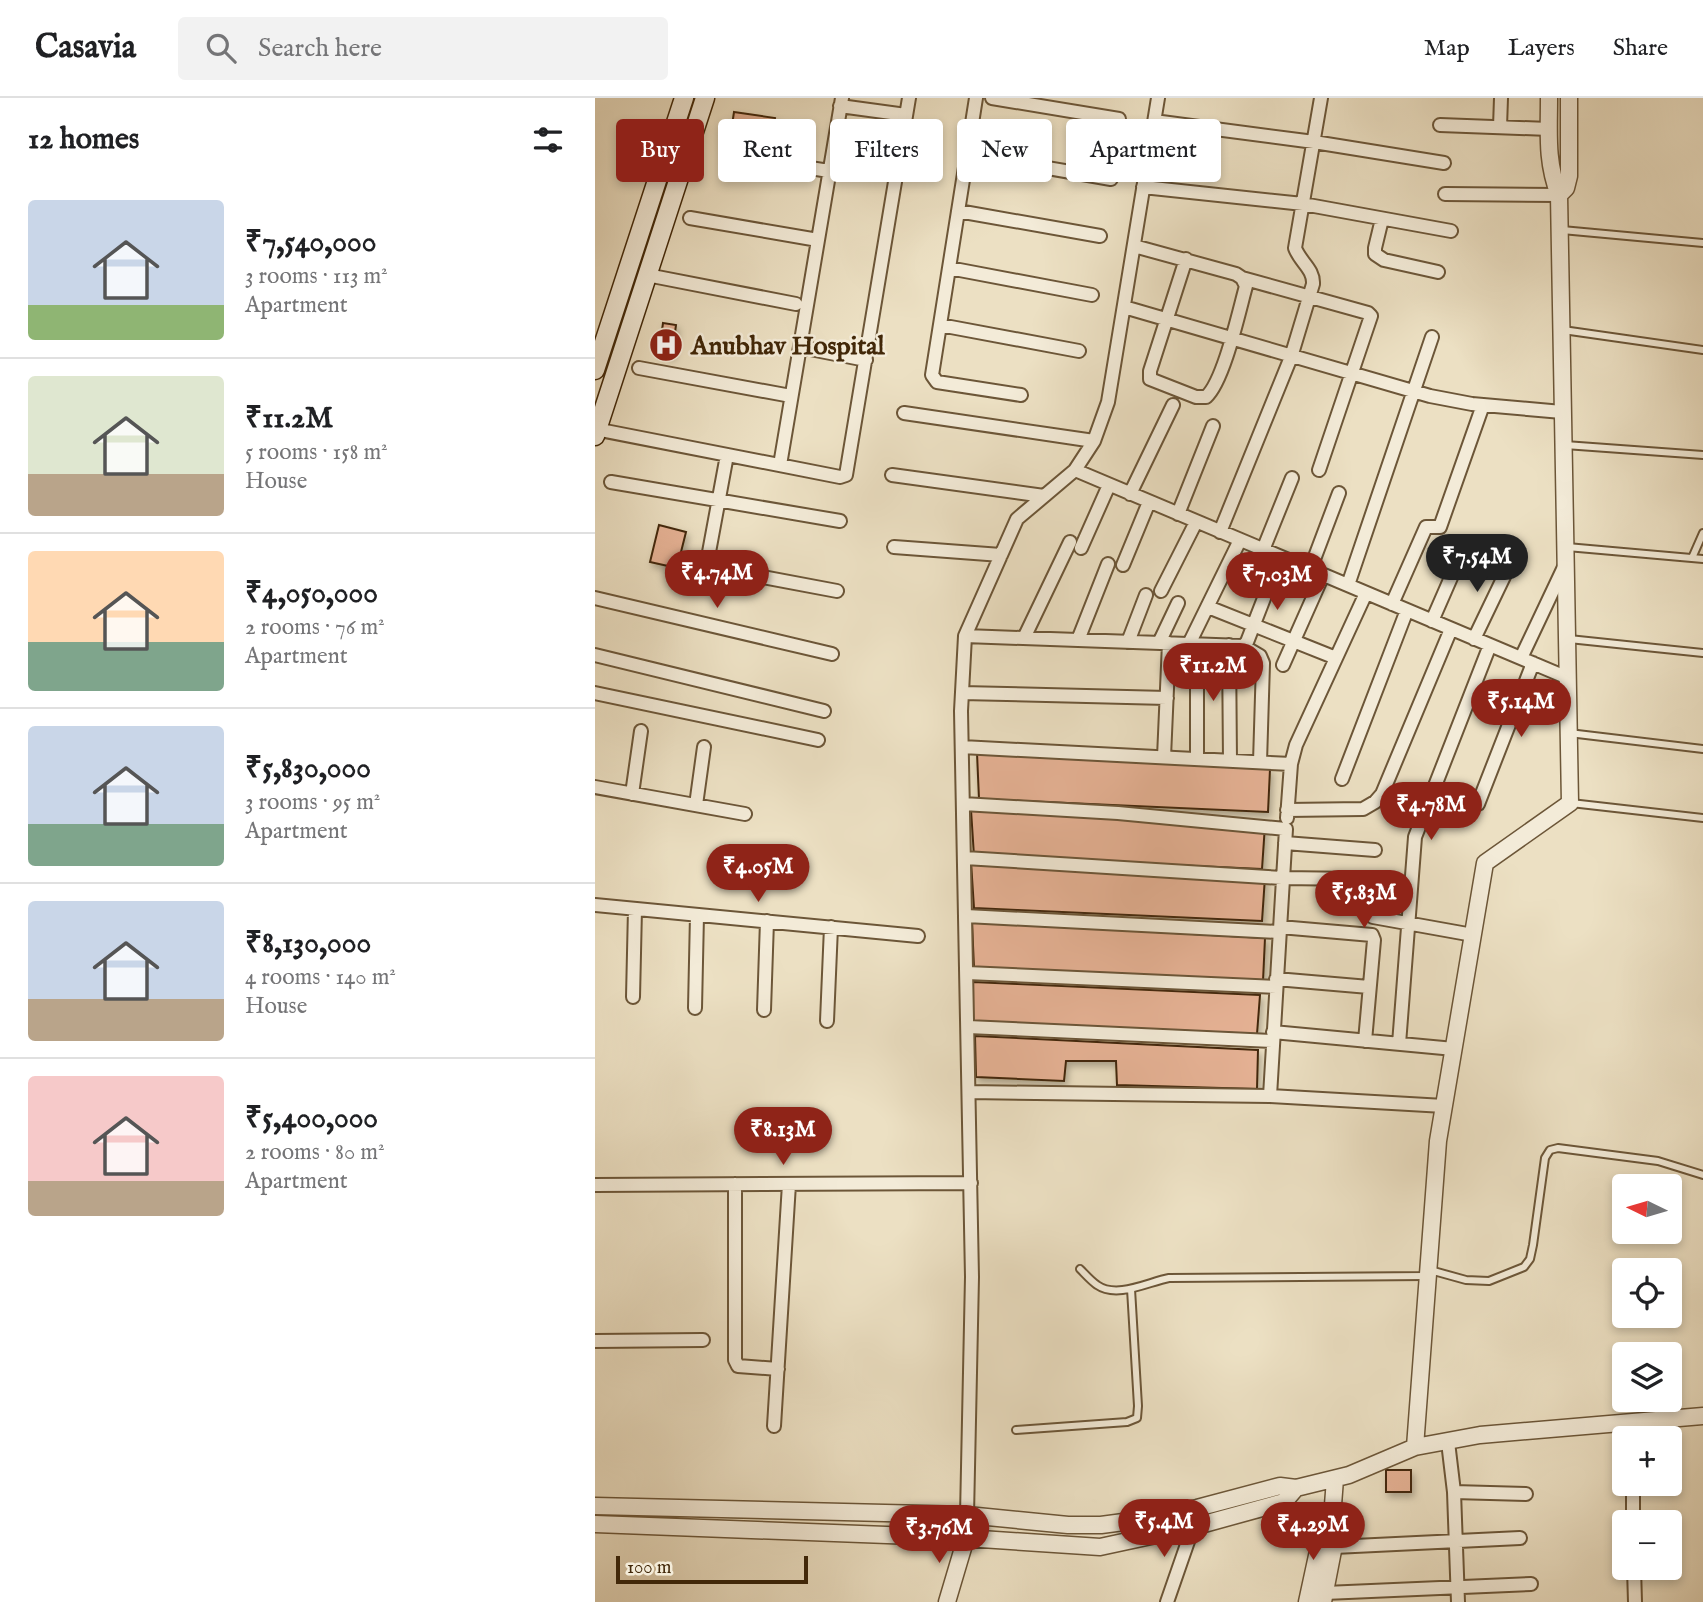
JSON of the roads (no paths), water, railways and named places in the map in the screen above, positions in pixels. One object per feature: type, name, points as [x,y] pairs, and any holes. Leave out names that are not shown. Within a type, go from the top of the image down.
[{"type":"main road","points":[[595,370],[684,98]]},
{"type":"main road","points":[[596,431],[705,98]]},
{"type":"street","points":[[596,431],[841,477],[846,475],[909,98]]},
{"type":"street","points":[[973,119],[976,98]]},
{"type":"street","points":[[992,98],[1119,119]]},
{"type":"street","points":[[1154,119],[1158,98]]},
{"type":"street","points":[[1220,532],[1291,357],[1313,284],[1312,273],[1295,248],[1321,98]]},
{"type":"street","points":[[1500,127],[1501,98]]},
{"type":"street","points":[[1415,1447],[1438,1141],[1485,863],[1570,803],[1559,195],[1551,172],[1549,98]]},
{"type":"street","points":[[1445,194],[1559,195],[1566,188],[1569,176],[1569,98]]},
{"type":"street","points":[[780,465],[841,102],[906,115]]},
{"type":"street","points":[[1440,125],[1549,129]]},
{"type":"street","points":[[1221,130],[1444,163]]},
{"type":"street","points":[[816,169],[829,171]]},
{"type":"street","points":[[963,182],[933,380],[1021,395]]},
{"type":"street","points":[[947,1602],[966,1538],[972,1277],[962,747],[965,636],[1017,519],[1075,471],[1094,441],[1108,402],[1144,182]]},
{"type":"street","points":[[1143,187],[1303,204],[1451,231]]},
{"type":"street","points":[[958,211],[1100,236]]},
{"type":"street","points":[[690,218],[818,240]]},
{"type":"street","points":[[1381,219],[1375,254],[1384,260],[1439,272]]},
{"type":"street","points":[[1134,246],[1371,316],[1319,470]]},
{"type":"street","points":[[1187,260],[1150,379],[1196,397],[1206,397],[1210,393],[1232,339],[1246,286],[1242,278]]},
{"type":"street","points":[[949,268],[1093,295]]},
{"type":"street","points":[[647,275],[796,304]]},
{"type":"street","points":[[1124,307],[1415,392],[1483,405],[1562,412]]},
{"type":"street","points":[[940,326],[1079,351]]},
{"type":"street","points":[[1348,585],[1432,337]]},
{"type":"street","points":[[800,347],[866,360]]},
{"type":"street","points":[[639,368],[791,396]]},
{"type":"street","points":[[1130,494],[1173,405]]},
{"type":"street","points":[[1392,604],[1426,527],[1440,527],[1483,405]]},
{"type":"street","points":[[904,413],[1094,441]]},
{"type":"street","points":[[1178,514],[1213,426]]},
{"type":"street","points":[[727,455],[707,562],[709,567],[837,591]]},
{"type":"street","points":[[1075,471],[1568,678]]},
{"type":"street","points":[[892,475],[1044,496]]},
{"type":"street","points":[[1263,550],[1292,478]]},
{"type":"street","points":[[611,482],[840,521]]},
{"type":"street","points":[[1024,638],[1109,485]]},
{"type":"street","points":[[1311,570],[1339,493]]},
{"type":"street","points":[[1123,565],[1149,502]]},
{"type":"street","points":[[1161,591],[1196,522]]},
{"type":"street","points":[[1197,759],[1193,644],[1240,540]]},
{"type":"street","points":[[894,547],[1002,555]]},
{"type":"street","points":[[1432,621],[1464,550]]},
{"type":"street","points":[[1243,646],[1247,642],[1280,557]]},
{"type":"street","points":[[1078,640],[1108,564]]},
{"type":"street","points":[[1474,639],[1510,564]]},
{"type":"street","points":[[1478,804],[1527,661],[1566,565]]},
{"type":"street","points":[[1283,665],[1323,575]]},
{"type":"street","points":[[1270,1096],[1291,764],[1296,745],[1366,593]]},
{"type":"street","points":[[1128,642],[1146,595]]},
{"type":"street","points":[[595,598],[832,654]]},
{"type":"street","points":[[1164,758],[1167,698],[1164,643],[1178,603]]},
{"type":"street","points":[[1208,607],[1336,659]]},
{"type":"street","points":[[1342,779],[1407,610]]},
{"type":"street","points":[[1287,810],[1363,809],[1375,802],[1382,794],[1451,629]]},
{"type":"street","points":[[965,636],[1243,646],[1260,656],[1263,663],[1260,762]]},
{"type":"street","points":[[1229,645],[1230,761]]},
{"type":"street","points":[[1399,1044],[1415,837],[1490,645]]},
{"type":"street","points":[[595,655],[824,711]]},
{"type":"street","points":[[595,693],[818,740]]},
{"type":"street","points":[[962,693],[1167,698]]},
{"type":"street","points":[[632,794],[641,731]]},
{"type":"street","points":[[695,805],[704,747]]},
{"type":"street","points":[[962,747],[1291,764]]},
{"type":"street","points":[[595,787],[745,814]]},
{"type":"street","points":[[963,804],[1118,813],[1286,828]]},
{"type":"street","points":[[1285,843],[1375,850]]},
{"type":"street","points":[[965,858],[1282,878],[1360,879],[1366,882],[1369,888],[1369,911],[1373,916],[1473,935]]},
{"type":"street","points":[[595,905],[918,936]]},
{"type":"street","points":[[633,996],[635,909]]},
{"type":"street","points":[[695,1008],[697,915]]},
{"type":"street","points":[[967,916],[1372,935],[1374,940],[1365,1041]]},
{"type":"street","points":[[764,1010],[767,921]]},
{"type":"street","points":[[827,1021],[831,927]]},
{"type":"street","points":[[967,973],[1369,987]]},
{"type":"street","points":[[968,1027],[1365,1041],[1454,1049]]},
{"type":"street","points":[[969,1092],[1270,1096],[1444,1106]]},
{"type":"street","points":[[595,1185],[971,1183]]},
{"type":"street","points":[[736,1184],[735,1360],[738,1366],[778,1369]]},
{"type":"street","points":[[774,1426],[789,1184]]},
{"type":"street","points":[[595,1341],[703,1340]]},
{"type":"street","points":[[1652,1426],[1703,1416]]},
{"type":"street","points":[[595,1506],[967,1515],[1068,1525],[1101,1525],[1197,1508],[1280,1486],[1296,1488],[1335,1479],[1415,1447],[1480,1435],[1612,1431]]},
{"type":"street","points":[[1448,1442],[1454,1492],[1458,1602]]},
{"type":"street","points":[[1335,1479],[1332,1518],[1337,1530],[1324,1598],[1531,1584]]},
{"type":"street","points":[[595,1524],[966,1538],[1100,1546],[1193,1527],[1284,1502],[1296,1488]]},
{"type":"street","points":[[1454,1492],[1526,1494]]},
{"type":"street","points":[[1307,1602],[1323,1528],[1332,1518]]},
{"type":"street","points":[[1167,1602],[1193,1527]]},
{"type":"street","points":[[1334,1547],[1520,1538]]},
{"type":"street","points":[[1634,1580],[1635,1602]]},
{"type":"lane","points":[[1559,229],[1703,243]]},
{"type":"lane","points":[[1560,329],[1703,351]]},
{"type":"lane","points":[[1563,445],[1703,455]]},
{"type":"lane","points":[[1692,558],[1703,533]]},
{"type":"lane","points":[[1565,547],[1703,559]]},
{"type":"lane","points":[[1567,639],[1703,653]]},
{"type":"lane","points":[[1569,733],[1703,750]]},
{"type":"lane","points":[[1570,803],[1703,818]]},
{"type":"lane","points":[[1080,1269],[1098,1286],[1112,1290],[1131,1289],[1169,1278],[1428,1273],[1489,1281],[1524,1268],[1530,1259],[1545,1157],[1550,1150],[1559,1148],[1658,1161],[1703,1175]]},
{"type":"lane","points":[[1016,1430],[1127,1422],[1137,1418],[1131,1289]]},
{"type":"place","name":"Anubhav Hospital","points":[[666,345]]}]
